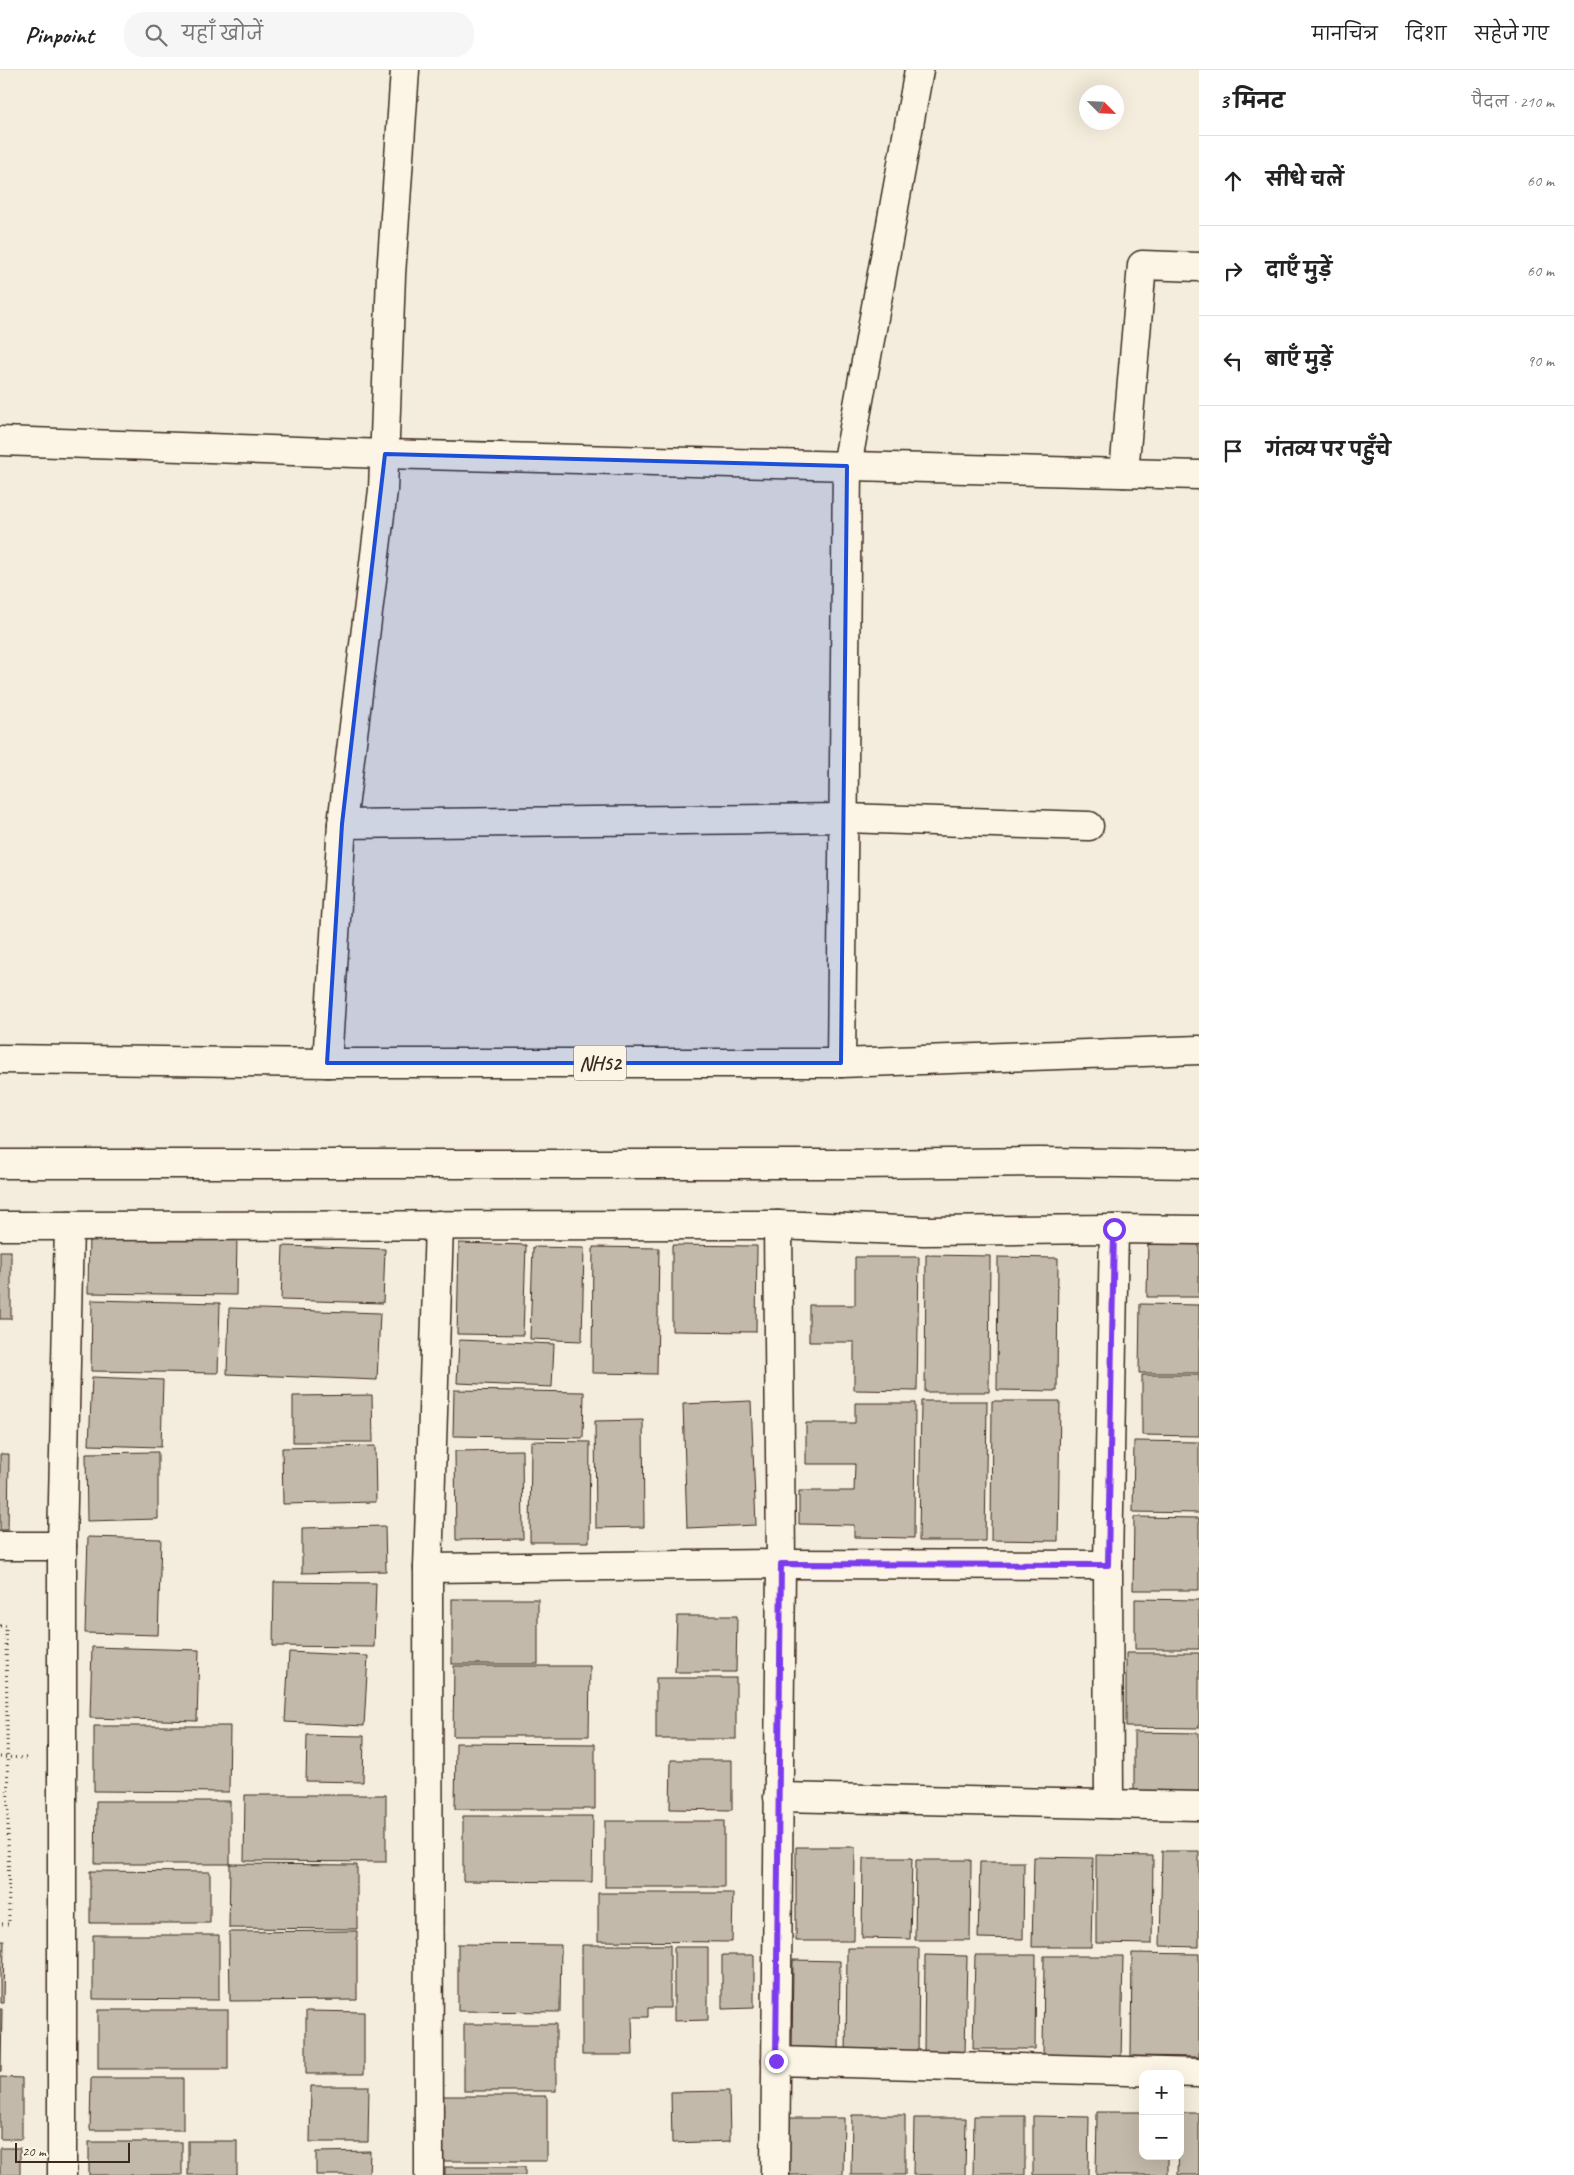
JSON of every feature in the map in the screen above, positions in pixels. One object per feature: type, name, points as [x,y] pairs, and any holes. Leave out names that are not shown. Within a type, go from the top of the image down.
[{"type":"main road","points":[[328,1063],[342,824],[384,490],[391,275],[405,70]]},
{"type":"main road","points":[[841,1063],[845,818],[847,466],[919,70]]},
{"type":"main road","points":[[1124,473],[1142,265],[1199,267]]},
{"type":"main road","points":[[0,441],[385,454],[1199,475]]},
{"type":"main road","points":[[342,824],[845,818],[1089,826]]},
{"type":"main road","name":"NH52","points":[[0,1059],[328,1063],[841,1063],[1199,1050]]},
{"type":"main road","points":[[0,1164],[850,1164],[1039,1162],[1199,1164]]},
{"type":"main road","points":[[775,2175],[781,1564],[778,1224]]},
{"type":"main road","points":[[0,1226],[778,1224],[924,1231],[1199,1230]]},
{"type":"main road","points":[[429,2175],[428,1568],[440,1225]]},
{"type":"main road","points":[[62,2175],[62,1546],[69,1226]]},
{"type":"main road","points":[[1109,1804],[1108,1565],[1114,1229]]},
{"type":"main road","points":[[0,1546],[62,1546]]},
{"type":"main road","points":[[428,1568],[781,1564],[1108,1565]]},
{"type":"main road","points":[[778,1797],[1199,1806]]},
{"type":"main road","points":[[776,2061],[1199,2072]]},
{"type":"path","points":[[0,1626],[6,1626],[9,1924],[0,1924]]},
{"type":"path","points":[[0,1757],[7,1757]]},
{"type":"highlighted area","points":[[385,454],[847,466],[841,1063],[327,1063],[342,824]]},
{"type":"building","points":[[89,1234],[237,1236],[236,1295],[88,1293]]},
{"type":"building","points":[[1148,1239],[1199,1239],[1199,1297],[1147,1297]]},
{"type":"building","points":[[459,1243],[526,1245],[523,1335],[457,1334]]},
{"type":"building","points":[[672,1245],[757,1246],[756,1332],[672,1331]]},
{"type":"building","points":[[283,1246],[385,1249],[383,1303],[281,1300]]},
{"type":"building","points":[[533,1247],[584,1248],[582,1341],[530,1339]]},
{"type":"building","points":[[593,1247],[659,1248],[657,1374],[592,1373]]},
{"type":"building","points":[[0,1251],[11,1251],[11,1319],[0,1319]]},
{"type":"building","points":[[926,1255],[990,1256],[989,1392],[925,1392]]},
{"type":"building","points":[[855,1257],[919,1257],[917,1391],[854,1390],[854,1342],[809,1342],[809,1305],[855,1305]]},
{"type":"building","points":[[998,1257],[1058,1258],[1057,1391],[997,1390]]},
{"type":"building","points":[[92,1300],[220,1303],[218,1373],[91,1371]]},
{"type":"building","points":[[1140,1304],[1199,1305],[1199,1373],[1139,1373]]},
{"type":"building","points":[[229,1308],[380,1313],[377,1380],[227,1374]]},
{"type":"building","points":[[459,1340],[554,1344],[552,1387],[457,1383]]},
{"type":"building","points":[[1142,1375],[1199,1375],[1199,1436],[1142,1435]]},
{"type":"building","points":[[92,1377],[163,1380],[161,1447],[89,1445]]},
{"type":"building","points":[[454,1390],[584,1392],[583,1438],[453,1436]]},
{"type":"building","points":[[372,1395],[373,1442],[293,1442],[293,1396]]},
{"type":"building","points":[[751,1401],[756,1525],[687,1528],[683,1404]]},
{"type":"building","points":[[921,1401],[987,1401],[985,1541],[919,1541]]},
{"type":"building","points":[[992,1401],[1060,1401],[1058,1541],[991,1540]]},
{"type":"building","points":[[855,1403],[915,1403],[914,1538],[854,1537],[854,1525],[799,1524],[799,1491],[854,1491],[855,1464],[806,1464],[806,1423],[855,1423]]},
{"type":"building","points":[[643,1420],[644,1527],[596,1528],[595,1421]]},
{"type":"building","points":[[531,1441],[590,1442],[589,1542],[530,1542]]},
{"type":"building","points":[[1134,1441],[1199,1442],[1199,1513],[1133,1512]]},
{"type":"building","points":[[375,1446],[376,1502],[283,1504],[282,1448]]},
{"type":"building","points":[[522,1450],[523,1539],[456,1540],[455,1451]]},
{"type":"building","points":[[158,1452],[158,1519],[87,1521],[86,1453]]},
{"type":"building","points":[[0,1454],[9,1454],[8,1530],[0,1530]]},
{"type":"building","points":[[1134,1517],[1199,1518],[1199,1590],[1133,1590]]},
{"type":"building","points":[[385,1526],[386,1571],[302,1573],[302,1528]]},
{"type":"building","points":[[88,1537],[161,1539],[158,1635],[85,1633]]},
{"type":"building","points":[[274,1582],[376,1583],[374,1647],[273,1646]]},
{"type":"building","points":[[452,1599],[538,1599],[538,1664],[452,1664]]},
{"type":"building","points":[[1135,1599],[1199,1600],[1199,1649],[1135,1649]]},
{"type":"building","points":[[677,1616],[737,1616],[736,1672],[675,1672]]},
{"type":"building","points":[[92,1647],[199,1650],[197,1721],[90,1718]]},
{"type":"building","points":[[289,1652],[368,1656],[364,1726],[285,1722]]},
{"type":"building","points":[[1126,1653],[1199,1653],[1199,1728],[1126,1727]]},
{"type":"building","points":[[454,1666],[590,1666],[589,1736],[453,1736]]},
{"type":"building","points":[[656,1678],[736,1678],[736,1739],[656,1739]]},
{"type":"building","points":[[94,1726],[230,1726],[229,1792],[94,1791]]},
{"type":"building","points":[[1134,1732],[1199,1733],[1199,1795],[1134,1794]]},
{"type":"building","points":[[307,1735],[364,1736],[363,1782],[306,1781]]},
{"type":"building","points":[[456,1743],[595,1744],[595,1809],[455,1809]]},
{"type":"building","points":[[671,1760],[732,1760],[732,1810],[670,1809]]},
{"type":"building","points":[[245,1795],[386,1795],[386,1862],[244,1861]]},
{"type":"building","points":[[96,1801],[230,1801],[230,1864],[95,1864]]},
{"type":"building","points":[[463,1816],[593,1816],[592,1882],[463,1881]]},
{"type":"building","points":[[605,1821],[724,1821],[724,1887],[605,1887]]},
{"type":"building","points":[[796,1847],[855,1847],[854,1941],[796,1941]]},
{"type":"building","points":[[1162,1851],[1199,1851],[1199,1947],[1160,1946]]},
{"type":"building","points":[[1096,1855],[1153,1856],[1152,1944],[1096,1943]]},
{"type":"building","points":[[1034,1857],[1093,1858],[1091,1947],[1032,1947]]},
{"type":"building","points":[[863,1858],[912,1858],[910,1939],[862,1938]]},
{"type":"building","points":[[916,1860],[971,1860],[970,1940],[915,1940]]},
{"type":"building","points":[[980,1862],[1024,1862],[1023,1939],[978,1938]]},
{"type":"building","points":[[230,1864],[357,1865],[357,1929],[229,1928]]},
{"type":"building","points":[[90,1871],[210,1872],[210,1923],[90,1923]]},
{"type":"building","points":[[598,1893],[733,1893],[732,1942],[598,1941]]},
{"type":"building","points":[[357,1931],[357,2000],[230,2001],[229,1932]]},
{"type":"building","points":[[93,1935],[219,1935],[219,2000],[93,1999]]},
{"type":"building","points":[[0,1941],[4,1941],[3,2003],[0,2003]]},
{"type":"building","points":[[458,1944],[561,1945],[560,2012],[458,2011]]},
{"type":"building","points":[[582,1945],[670,1945],[670,2008],[648,2008],[648,2017],[632,2017],[633,2055],[582,2055]]},
{"type":"building","points":[[674,1947],[708,1947],[708,2020],[674,2021]]},
{"type":"building","points":[[847,1948],[919,1948],[918,2061],[846,2061]]},
{"type":"building","points":[[1132,1953],[1199,1954],[1199,2057],[1131,2056]]},
{"type":"building","points":[[722,1955],[754,1955],[754,2008],[722,2009]]},
{"type":"building","points":[[925,1955],[967,1956],[965,2054],[924,2053]]},
{"type":"building","points":[[975,1955],[1036,1955],[1035,2049],[973,2049]]},
{"type":"building","points":[[1044,1956],[1123,1956],[1121,2062],[1043,2061]]},
{"type":"building","points":[[793,1960],[840,1961],[839,2056],[792,2056]]},
{"type":"building","points":[[0,2009],[2,2009],[1,2072],[0,2072]]},
{"type":"building","points":[[98,2010],[228,2010],[228,2069],[98,2069]]},
{"type":"building","points":[[306,2011],[364,2012],[364,2074],[306,2074]]},
{"type":"building","points":[[464,2024],[556,2024],[556,2091],[464,2091]]},
{"type":"building","points":[[0,2077],[22,2078],[22,2139],[0,2139]]},
{"type":"building","points":[[91,2078],[183,2078],[183,2130],[90,2130]]},
{"type":"building","points":[[311,2086],[369,2086],[368,2142],[310,2142]]},
{"type":"building","points":[[729,2091],[730,2141],[672,2143],[671,2092]]},
{"type":"building","points":[[443,2096],[547,2096],[547,2161],[442,2161]]},
{"type":"building","points":[[1097,2112],[1139,2112],[1139,2160],[1168,2160],[1168,2175],[1096,2175]]},
{"type":"building","points":[[1184,2113],[1199,2113],[1199,2175],[1178,2175],[1178,2160],[1184,2160]]},
{"type":"building","points":[[852,2115],[905,2115],[905,2175],[851,2175]]},
{"type":"building","points":[[974,2116],[1025,2116],[1025,2175],[973,2175]]},
{"type":"building","points":[[1033,2116],[1089,2117],[1088,2175],[1033,2175]]},
{"type":"building","points":[[789,2118],[844,2118],[843,2175],[788,2175]]},
{"type":"building","points":[[914,2118],[966,2118],[965,2175],[913,2175]]},
{"type":"building","points":[[188,2141],[237,2141],[237,2175],[188,2175]]},
{"type":"building","points":[[89,2142],[182,2142],[182,2175],[89,2175]]},
{"type":"building","points":[[0,2148],[20,2148],[20,2175],[0,2175]]},
{"type":"building","points":[[370,2151],[369,2175],[316,2175],[316,2152]]},
{"type":"building","points":[[445,2167],[525,2167],[525,2175],[445,2175]]},
{"type":"route","points":[[776,2061],[781,1564],[1108,1565],[1114,1229]]}]
